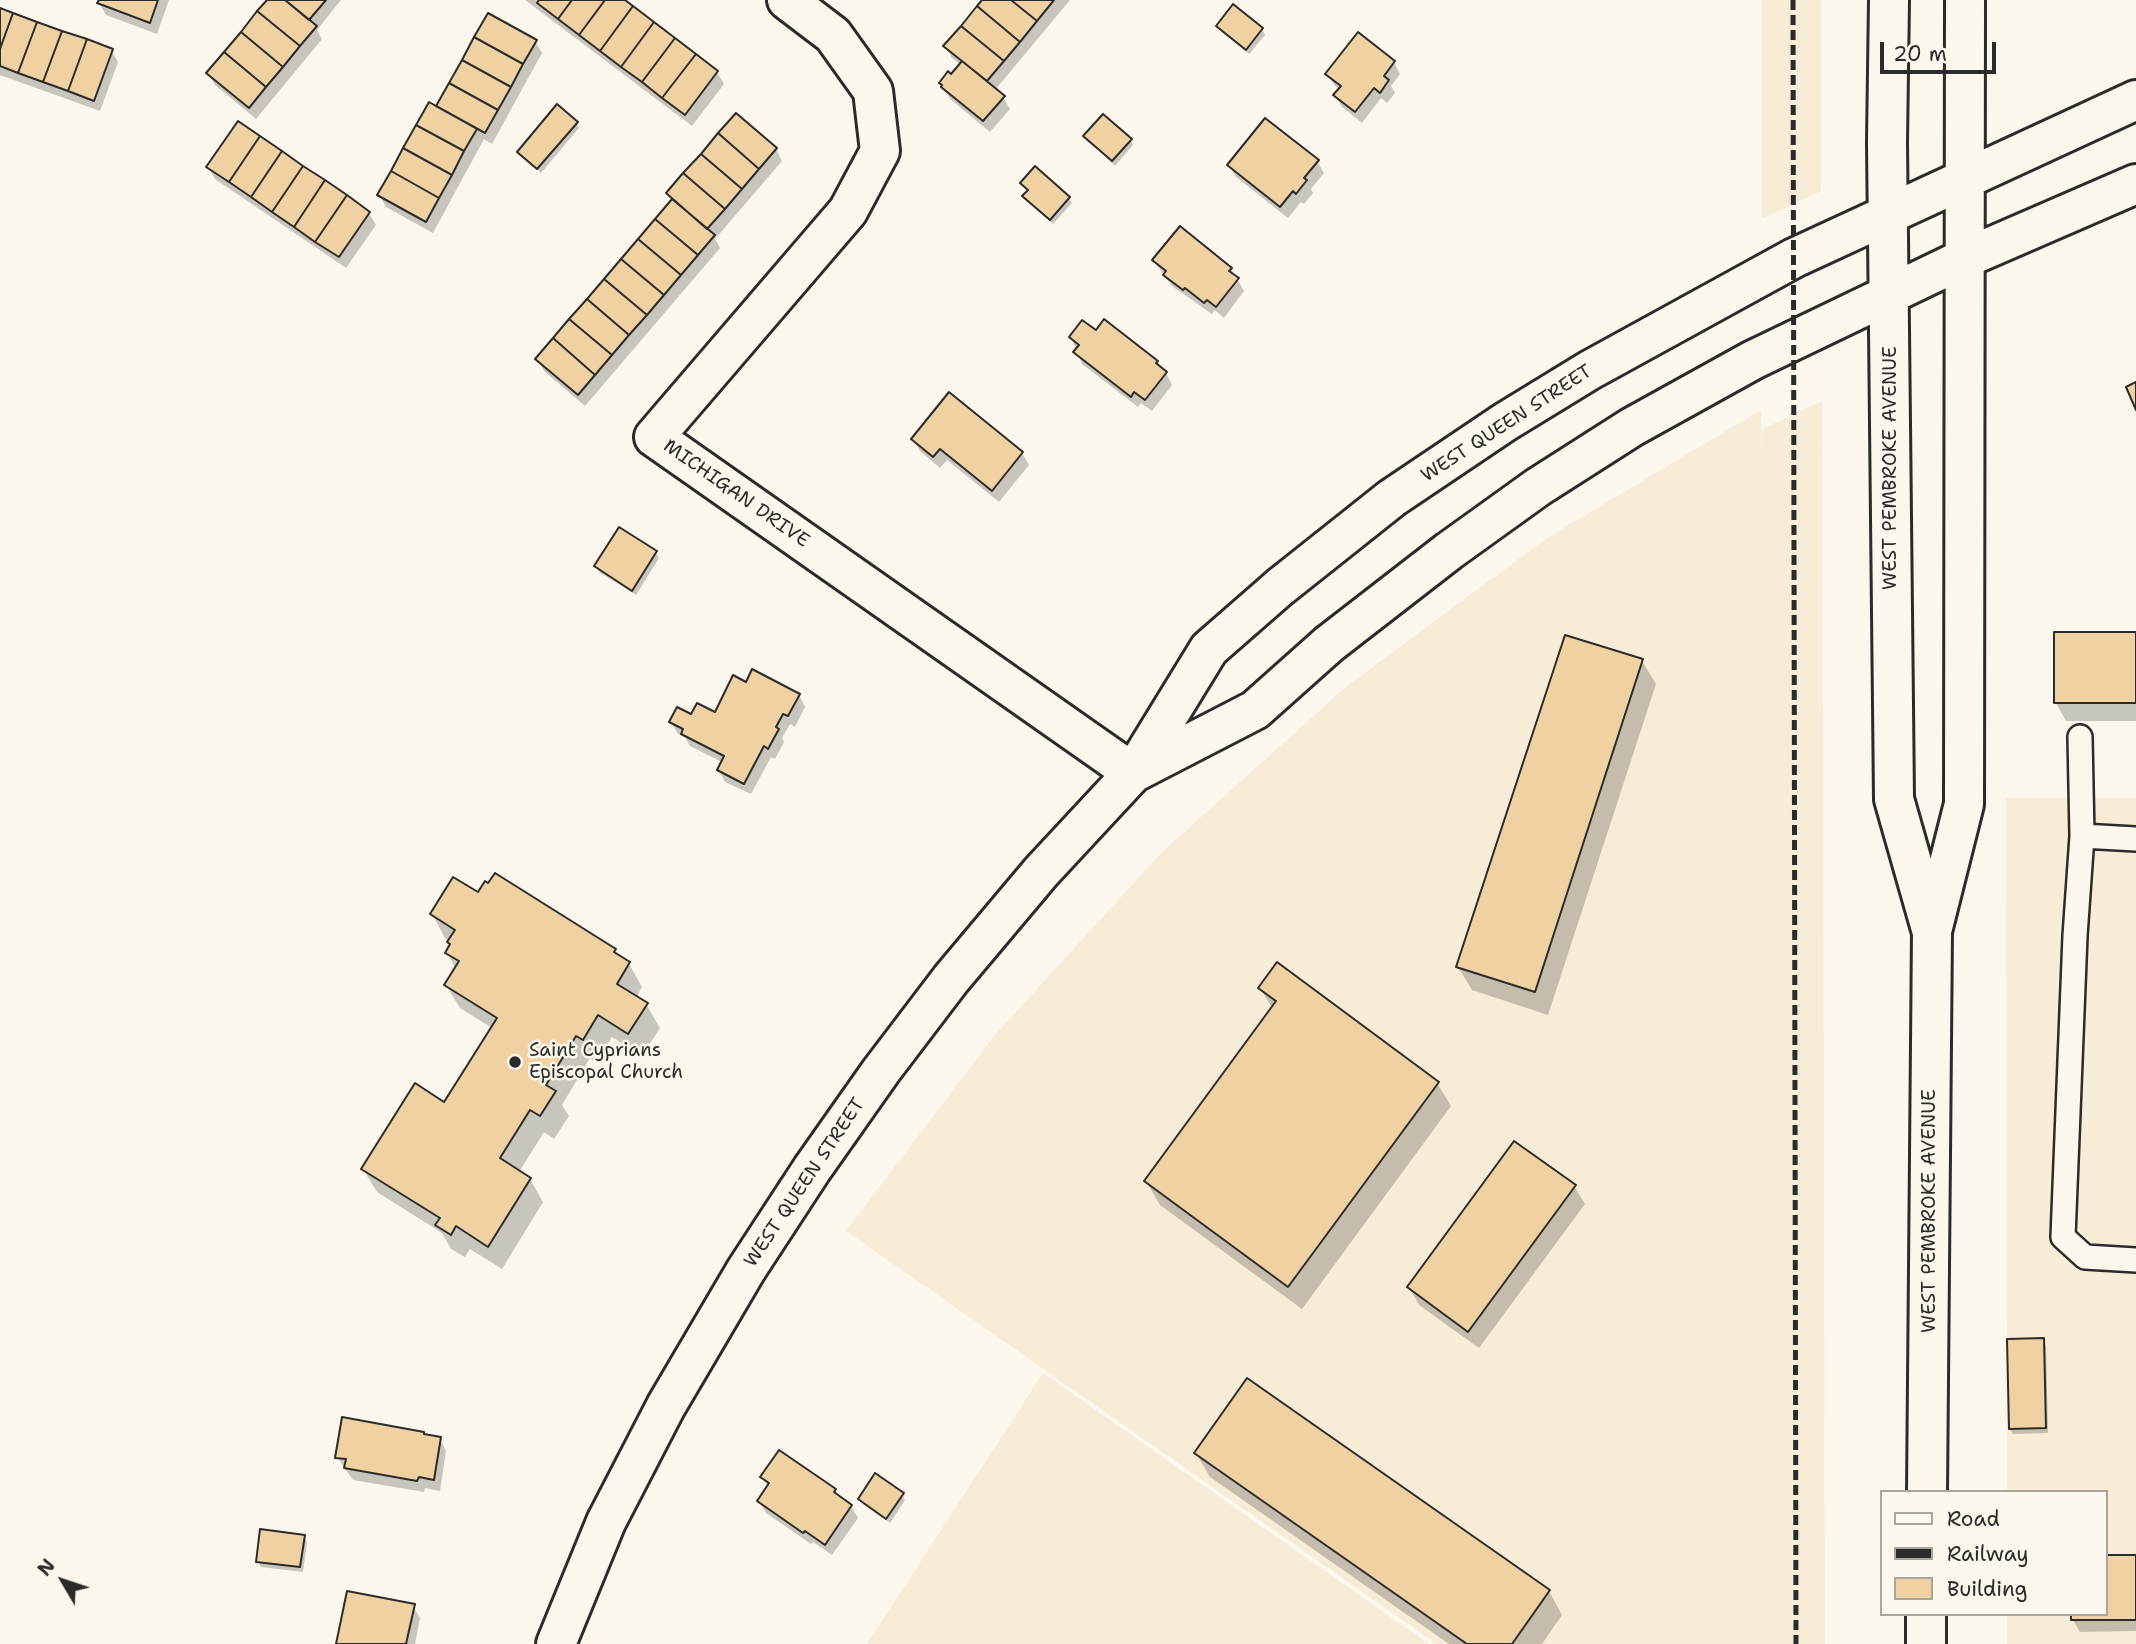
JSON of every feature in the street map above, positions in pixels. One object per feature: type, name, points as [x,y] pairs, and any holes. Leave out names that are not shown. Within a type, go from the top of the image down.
[{"type":"main road","name":"MICHIGAN DRIVE","points":[[787,0],[833,35],[873,91],[880,151],[848,211],[654,437],[1133,773]]},
{"type":"main road","name":"WEST PEMBROKE AVENUE","points":[[1889,0],[1888,214],[1894,799],[1932,931]]},
{"type":"main road","name":"WEST PEMBROKE AVENUE","points":[[1927,1490],[1932,931],[1964,804],[1965,0]]},
{"type":"main road","name":"WEST QUEEN STREET","points":[[556,1644],[606,1522],[666,1406],[746,1270],[812,1168],[951,979],[1041,872],[1133,773],[1209,649],[1280,587],[1392,498],[1505,422],[1638,342],[1783,264],[2136,100]]},
{"type":"main road","name":"WEST QUEEN STREET","points":[[1133,773],[1255,710],[1329,644],[1449,551],[1538,487],[1632,427],[1753,360],[1963,259],[2136,184]]},
{"type":"main road","points":[[1926,1616],[1926,1644]]},
{"type":"lane","points":[[2080,737],[2082,836],[2074,936],[2063,1237],[2085,1257],[2136,1260]]},
{"type":"lane","points":[[2082,836],[2136,839]]},
{"type":"shaded area","points":[[1762,0],[1821,0],[1821,191],[1762,219]]},
{"type":"shaded area","points":[[1822,401],[1825,1644],[1437,1644],[846,1231],[994,1036],[1162,852],[1347,686],[1547,538],[1761,410],[1762,463],[1762,429]]},
{"type":"shaded area","points":[[2006,798],[2136,798],[2136,1644],[2007,1644],[2007,1616],[2108,1616],[2108,1490],[2007,1490]]},
{"type":"shaded area","points":[[1043,1373],[1429,1644],[867,1644]]},
{"type":"building","points":[[99,0],[158,0],[150,23],[97,3]]},
{"type":"building","points":[[267,0],[285,0],[317,26],[300,46],[257,11]]},
{"type":"building","points":[[285,0],[326,0],[309,20]]},
{"type":"building","points":[[539,0],[572,0],[558,19],[537,3]]},
{"type":"building","points":[[572,0],[605,0],[579,35],[558,19]]},
{"type":"building","points":[[605,0],[625,0],[633,6],[600,51],[579,35]]},
{"type":"building","points":[[982,0],[1011,0],[1037,21],[1020,42],[977,6]]},
{"type":"building","points":[[1011,0],[1054,0],[1037,21]]},
{"type":"building","points":[[1233,4],[1263,28],[1246,50],[1216,26]]},
{"type":"building","points":[[633,6],[654,22],[621,67],[600,51]]},
{"type":"building","points":[[977,6],[1020,42],[1004,61],[961,26]]},
{"type":"building","points":[[0,8],[13,13],[0,49]]},
{"type":"building","points":[[257,11],[300,46],[283,67],[241,32]]},
{"type":"building","points":[[13,13],[37,22],[18,73],[0,66],[0,49]]},
{"type":"building","points":[[488,13],[537,40],[523,64],[474,37]]},
{"type":"building","points":[[37,22],[62,31],[43,82],[18,73]]},
{"type":"building","points":[[654,22],[675,38],[642,82],[621,67]]},
{"type":"building","points":[[961,26],[1004,61],[987,81],[943,46]]},
{"type":"building","points":[[62,31],[87,39],[68,91],[43,82]]},
{"type":"building","points":[[241,32],[283,67],[266,87],[224,52]]},
{"type":"building","points":[[1358,32],[1395,61],[1384,76],[1389,80],[1380,93],[1374,88],[1355,112],[1333,95],[1341,86],[1325,74]]},
{"type":"building","points":[[474,37],[523,64],[511,87],[462,60]]},
{"type":"building","points":[[675,38],[696,54],[662,98],[642,82]]},
{"type":"building","points":[[87,39],[113,49],[94,101],[68,91]]},
{"type":"building","points":[[224,52],[266,87],[249,108],[206,73]]},
{"type":"building","points":[[696,54],[718,71],[685,115],[662,98]]},
{"type":"building","points":[[462,60],[511,87],[498,110],[449,83]]},
{"type":"building","points":[[962,61],[1005,96],[983,121],[939,83],[948,71],[951,74]]},
{"type":"building","points":[[449,83],[498,110],[485,133],[436,106]]},
{"type":"building","points":[[429,102],[477,129],[464,151],[416,125]]},
{"type":"building","points":[[557,104],[578,122],[537,169],[517,152]]},
{"type":"building","points":[[736,113],[777,148],[759,169],[718,133]]},
{"type":"building","points":[[1103,114],[1132,139],[1112,161],[1083,136]]},
{"type":"building","points":[[1265,118],[1319,160],[1304,178],[1307,180],[1296,194],[1293,191],[1280,207],[1227,165]]},
{"type":"building","points":[[238,121],[260,136],[229,182],[206,167]]},
{"type":"building","points":[[416,125],[464,151],[452,175],[403,148]]},
{"type":"building","points":[[718,133],[759,169],[742,189],[701,154]]},
{"type":"building","points":[[260,136],[282,151],[251,197],[229,182]]},
{"type":"building","points":[[403,148],[452,175],[439,198],[391,171]]},
{"type":"building","points":[[282,151],[303,166],[272,212],[251,197]]},
{"type":"building","points":[[701,154],[742,189],[725,209],[683,173]]},
{"type":"building","points":[[303,166],[325,180],[294,227],[272,212]]},
{"type":"building","points":[[1035,166],[1070,197],[1050,220],[1022,196],[1028,190],[1020,183]]},
{"type":"building","points":[[391,171],[439,198],[426,222],[377,195]]},
{"type":"building","points":[[683,173],[725,209],[707,229],[666,193]]},
{"type":"building","points":[[325,180],[347,195],[315,242],[294,227]]},
{"type":"building","points":[[347,195],[370,212],[339,257],[315,242]]},
{"type":"building","points":[[672,199],[715,235],[698,255],[655,219]]},
{"type":"building","points":[[655,219],[698,255],[681,275],[638,239]]},
{"type":"building","points":[[1180,226],[1232,268],[1229,271],[1239,278],[1216,307],[1207,300],[1204,303],[1185,288],[1183,290],[1163,275],[1166,271],[1152,260]]},
{"type":"building","points":[[638,239],[681,275],[664,295],[621,259]]},
{"type":"building","points":[[621,259],[664,295],[647,315],[604,279]]},
{"type":"building","points":[[604,279],[647,315],[629,335],[587,299]]},
{"type":"building","points":[[587,299],[629,335],[612,355],[569,319]]},
{"type":"building","points":[[569,319],[612,355],[595,375],[553,338]]},
{"type":"building","points":[[1104,319],[1158,361],[1156,363],[1167,372],[1145,400],[1134,392],[1131,397],[1073,352],[1079,345],[1069,337],[1082,320],[1096,330]]},
{"type":"building","points":[[553,338],[595,375],[578,395],[535,359]]},
{"type":"building","points":[[2136,382],[2136,410],[2126,387]]},
{"type":"building","points":[[949,392],[1023,452],[992,491],[940,449],[933,457],[911,439]]},
{"type":"building","points":[[619,527],[657,551],[632,591],[594,566]]},
{"type":"building","points":[[2054,632],[2136,632],[2136,703],[2054,703]]},
{"type":"building","points":[[1565,635],[1643,659],[1535,992],[1456,967]]},
{"type":"building","points":[[752,669],[800,694],[788,716],[783,714],[776,727],[779,729],[768,749],[764,746],[744,784],[717,770],[724,756],[681,734],[683,729],[669,722],[677,707],[691,714],[697,703],[715,712],[733,675],[746,682]]},
{"type":"building","name":"Saint Cyprians Episcopal Church","points":[[495,873],[616,949],[614,952],[630,962],[617,984],[648,1003],[628,1034],[598,1015],[583,1040],[576,1036],[546,1085],[556,1091],[540,1116],[530,1110],[500,1158],[531,1178],[488,1247],[456,1226],[451,1235],[435,1225],[440,1218],[361,1169],[415,1083],[444,1102],[497,1018],[444,985],[459,961],[445,953],[450,944],[447,942],[455,930],[430,914],[453,877],[478,892],[485,881],[488,883]]},
{"type":"building","points":[[1277,962],[1439,1082],[1288,1287],[1144,1181],[1276,1001],[1258,988]]},
{"type":"building","points":[[1514,1141],[1576,1185],[1468,1332],[1407,1287]]},
{"type":"building","points":[[2044,1338],[2046,1428],[2009,1429],[2007,1339]]},
{"type":"building","points":[[1247,1378],[1550,1590],[1512,1644],[1467,1644],[1194,1453]]},
{"type":"building","points":[[342,1417],[441,1437],[434,1480],[419,1477],[417,1481],[344,1468],[346,1459],[335,1458]]},
{"type":"building","points":[[779,1450],[836,1489],[834,1492],[852,1505],[825,1545],[757,1501],[769,1483],[760,1477]]},
{"type":"building","points":[[875,1473],[904,1493],[886,1519],[858,1499]]},
{"type":"building","points":[[260,1529],[305,1535],[300,1567],[256,1562]]},
{"type":"building","points":[[2108,1555],[2136,1555],[2136,1620],[2071,1620],[2071,1616],[2108,1616]]},
{"type":"building","points":[[347,1591],[415,1604],[406,1644],[336,1644]]},
{"type":"railway","points":[[1793,0],[1796,1644]]},
{"type":"place","name":"Saint Cyprians Episcopal Church","points":[[515,1062]]}]
